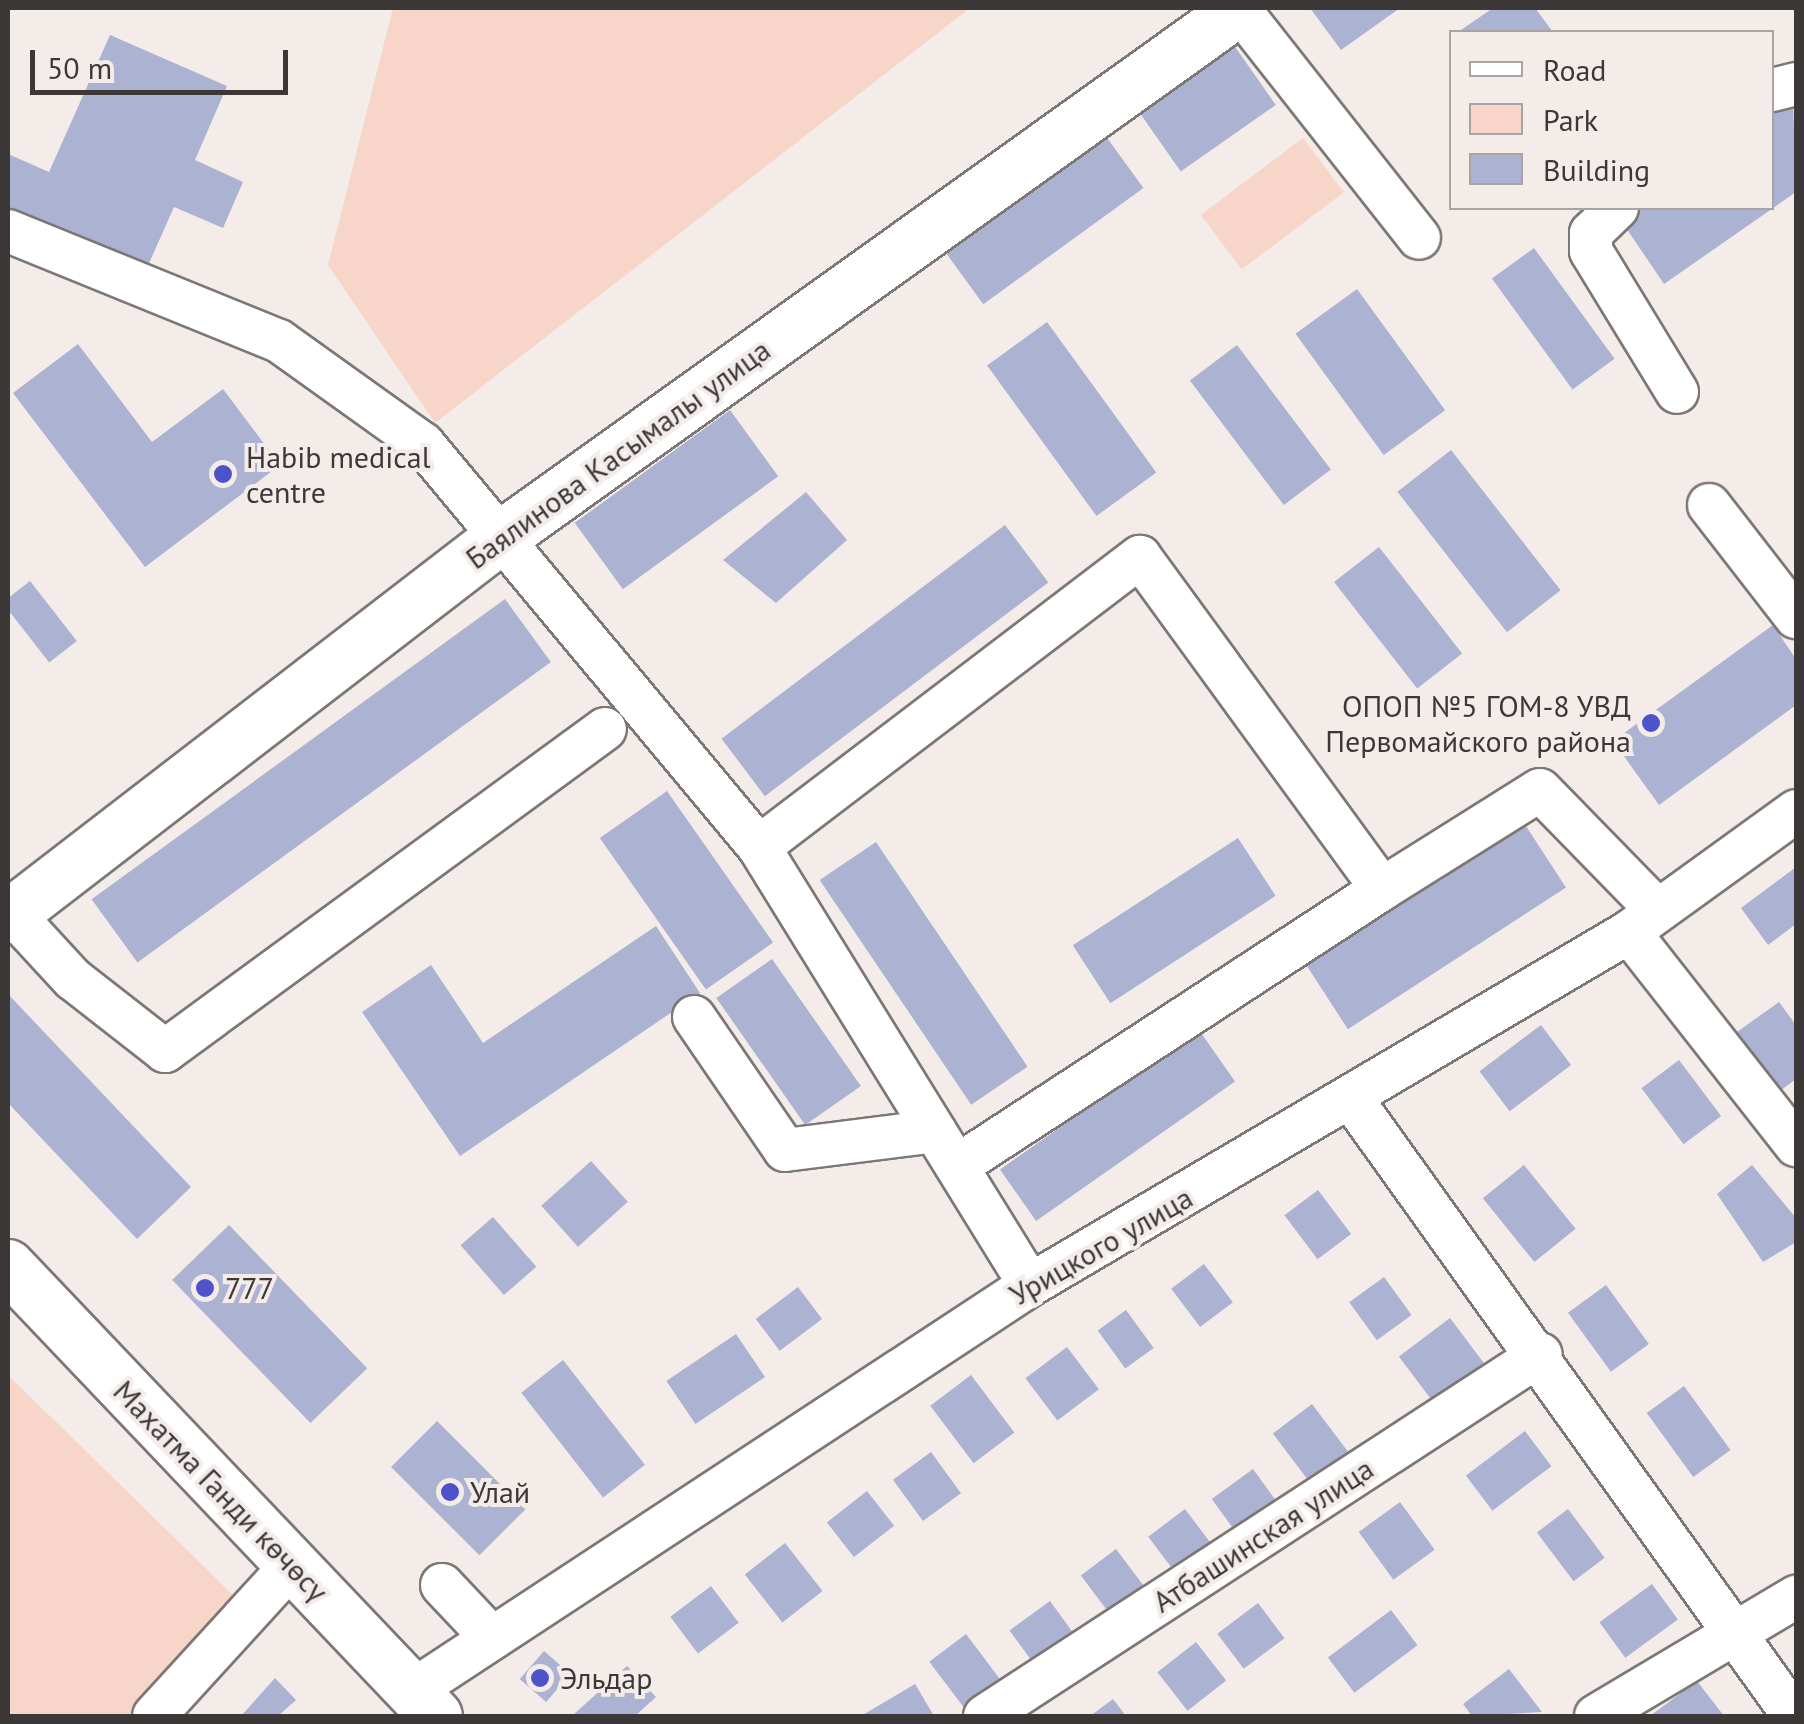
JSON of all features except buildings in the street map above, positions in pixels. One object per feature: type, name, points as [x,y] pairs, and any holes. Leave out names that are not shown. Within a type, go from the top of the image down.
[{"type":"main road","name":"Баялинова Касымалы улица","points":[[10,915],[496,540],[1240,8]]},
{"type":"main road","name":"Махатма Ганди көчөсү","points":[[8,1266],[424,1704]]},
{"type":"street","points":[[1240,8],[1419,238]]},
{"type":"street","points":[[1615,210],[1592,234],[1591,251],[1677,392]]},
{"type":"street","points":[[8,231],[279,341],[357,390],[424,444],[496,540],[759,847],[1030,1285]]},
{"type":"street","points":[[1708,505],[1796,617]]},
{"type":"street","points":[[759,847],[1140,557],[1382,889]]},
{"type":"street","points":[[10,915],[73,980],[165,1051],[606,729]]},
{"type":"street","points":[[957,1166],[1540,790],[1643,921],[1796,1146]]},
{"type":"street","name":"Урицкого улица","points":[[424,1704],[492,1638],[1030,1285],[1353,1102],[1643,921],[1796,811]]},
{"type":"street","points":[[694,1017],[785,1150],[934,1131]]},
{"type":"street","points":[[1353,1102],[1541,1354],[1794,1716]]},
{"type":"street","name":"Атбашинская улица","points":[[985,1716],[1541,1354]]},
{"type":"street","points":[[154,1716],[292,1565]]},
{"type":"street","points":[[442,1585],[492,1638]]},
{"type":"street","points":[[1596,1716],[1796,1597]]},
{"type":"green space","points":[[393,8],[970,8],[435,423],[328,265]]},
{"type":"green space","points":[[1303,138],[1344,192],[1242,269],[1201,215]]},
{"type":"green space","points":[[8,1375],[235,1597],[130,1716],[8,1716]]},
{"type":"place","name":"Habib medical centre","points":[[223,474]]},
{"type":"place","name":"ОПОП №5 ГОМ-8 УВД Первомайского района","points":[[1651,723]]},
{"type":"place","name":"777","points":[[205,1288]]},
{"type":"place","name":"Улай","points":[[450,1492]]},
{"type":"place","name":"Эльдар","points":[[540,1678]]}]
